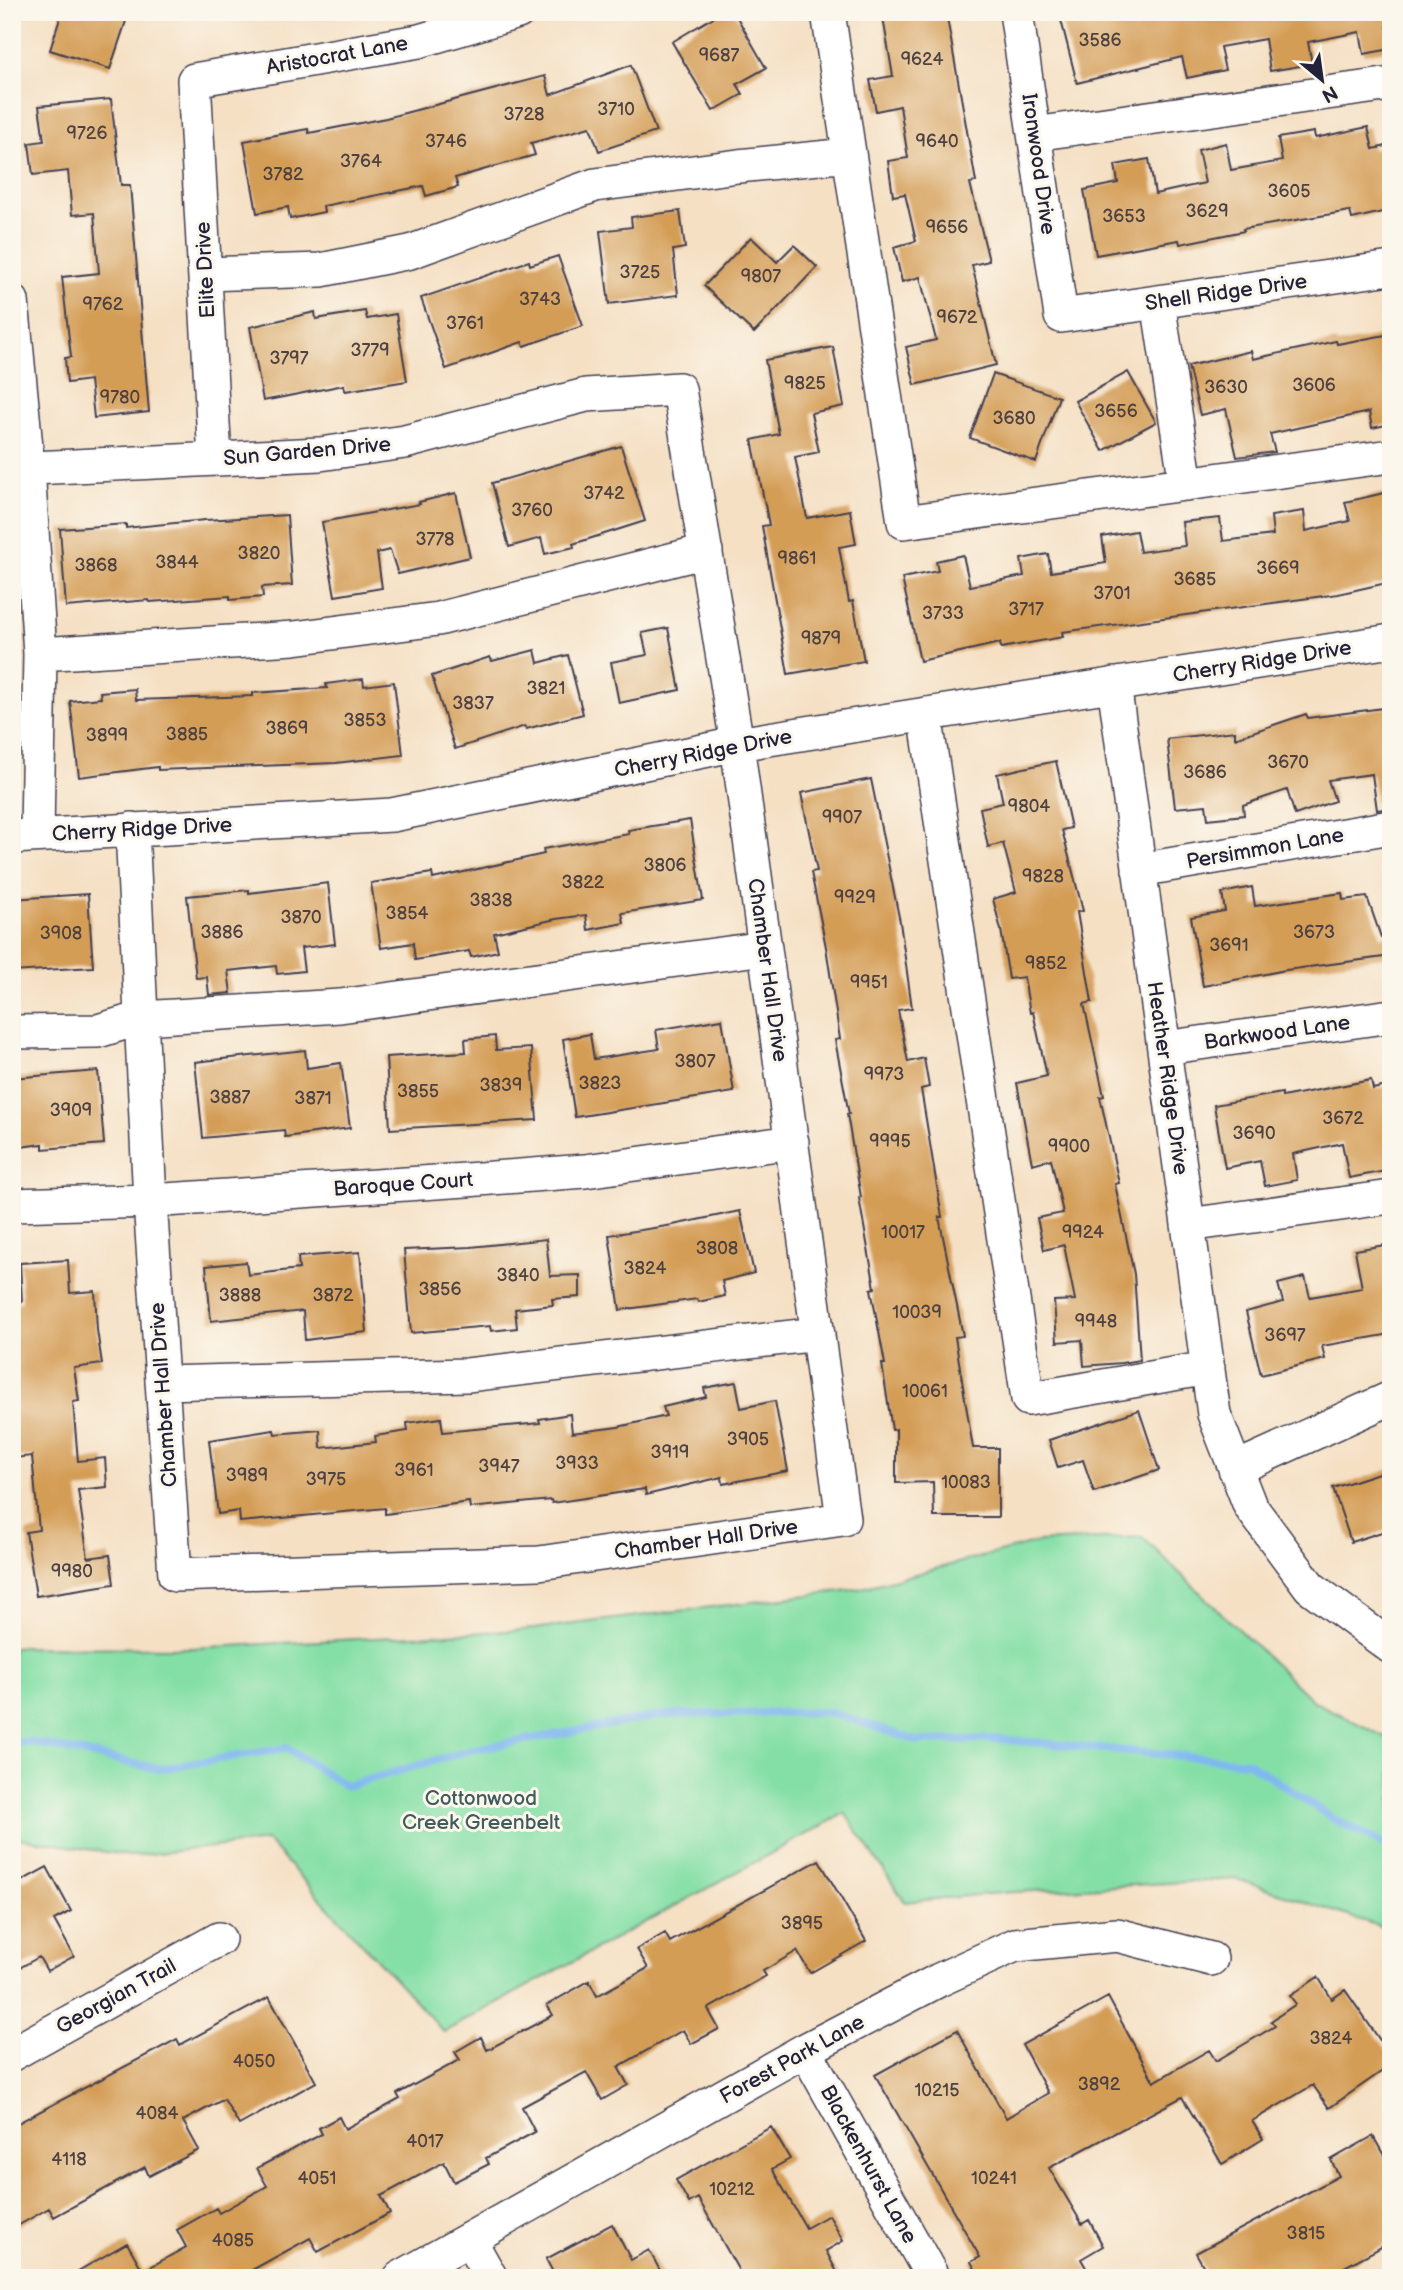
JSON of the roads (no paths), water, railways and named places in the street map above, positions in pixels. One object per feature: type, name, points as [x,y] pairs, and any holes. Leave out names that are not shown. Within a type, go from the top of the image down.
[{"type":"street","name":"Aristocrat Lane","points":[[194,80],[419,41],[518,12]]},
{"type":"street","points":[[828,12],[904,522],[1391,456]]},
{"type":"street","name":"Ironwood Drive","points":[[1016,12],[1061,316]]},
{"type":"street","name":"Elite Drive","points":[[194,80],[215,459]]},
{"type":"street","points":[[1034,134],[1391,84]]},
{"type":"street","points":[[205,274],[321,270],[410,252],[595,185],[849,155]]},
{"type":"street","name":"Shell Ridge Drive","points":[[1061,316],[1391,268]]},
{"type":"street","points":[[12,300],[20,469],[40,654],[25,836]]},
{"type":"street","points":[[1158,302],[1186,484]]},
{"type":"street","name":"Sun Garden Drive","points":[[20,469],[320,454],[405,442],[586,396],[680,389]]},
{"type":"street","name":"Chamber Hall Drive","points":[[132,829],[150,1201],[175,1575],[539,1563],[843,1519],[737,744],[680,389]]},
{"type":"street","points":[[40,654],[294,638],[438,619],[705,551]]},
{"type":"street","name":"Cherry Ridge Drive","points":[[25,836],[392,815],[737,744],[1391,641]]},
{"type":"street","name":"Heather Ridge Drive","points":[[1114,684],[1214,1414],[1250,1506],[1310,1587],[1391,1647]]},
{"type":"street","points":[[925,714],[1028,1399],[1208,1368]]},
{"type":"street","name":"Persimmon Lane","points":[[1139,870],[1391,827]]},
{"type":"street","points":[[12,1032],[98,1031],[141,1018],[340,1006],[765,948]]},
{"type":"street","name":"Barkwood Lane","points":[[1164,1048],[1391,1016]]},
{"type":"street","name":"Baroque Court","points":[[12,1205],[150,1201],[584,1171],[792,1142]]},
{"type":"street","points":[[1188,1225],[1391,1196]]},
{"type":"street","points":[[162,1383],[467,1375],[818,1334]]},
{"type":"street","points":[[1235,1469],[1391,1398]]},
{"type":"street","name":"Forest Park Lane","points":[[400,2278],[805,2050],[939,1980],[1015,1945],[1117,1936],[1211,1959]]},
{"type":"street","name":"Georgian Trail","points":[[12,2054],[219,1939]]},
{"type":"street","name":"Blackenhurst Lane","points":[[805,2050],[933,2278]]},
{"type":"street","points":[[469,2239],[491,2278]]},
{"type":"waterway","points":[[12,1743],[30,1742],[159,1769],[286,1748],[346,1786],[475,1749],[665,1715],[830,1712],[917,1741],[997,1739],[1248,1762],[1332,1818],[1391,1848]]},
{"type":"park label","name":"Cottonwood Creek Greenbelt","points":[[481,1810]]}]
